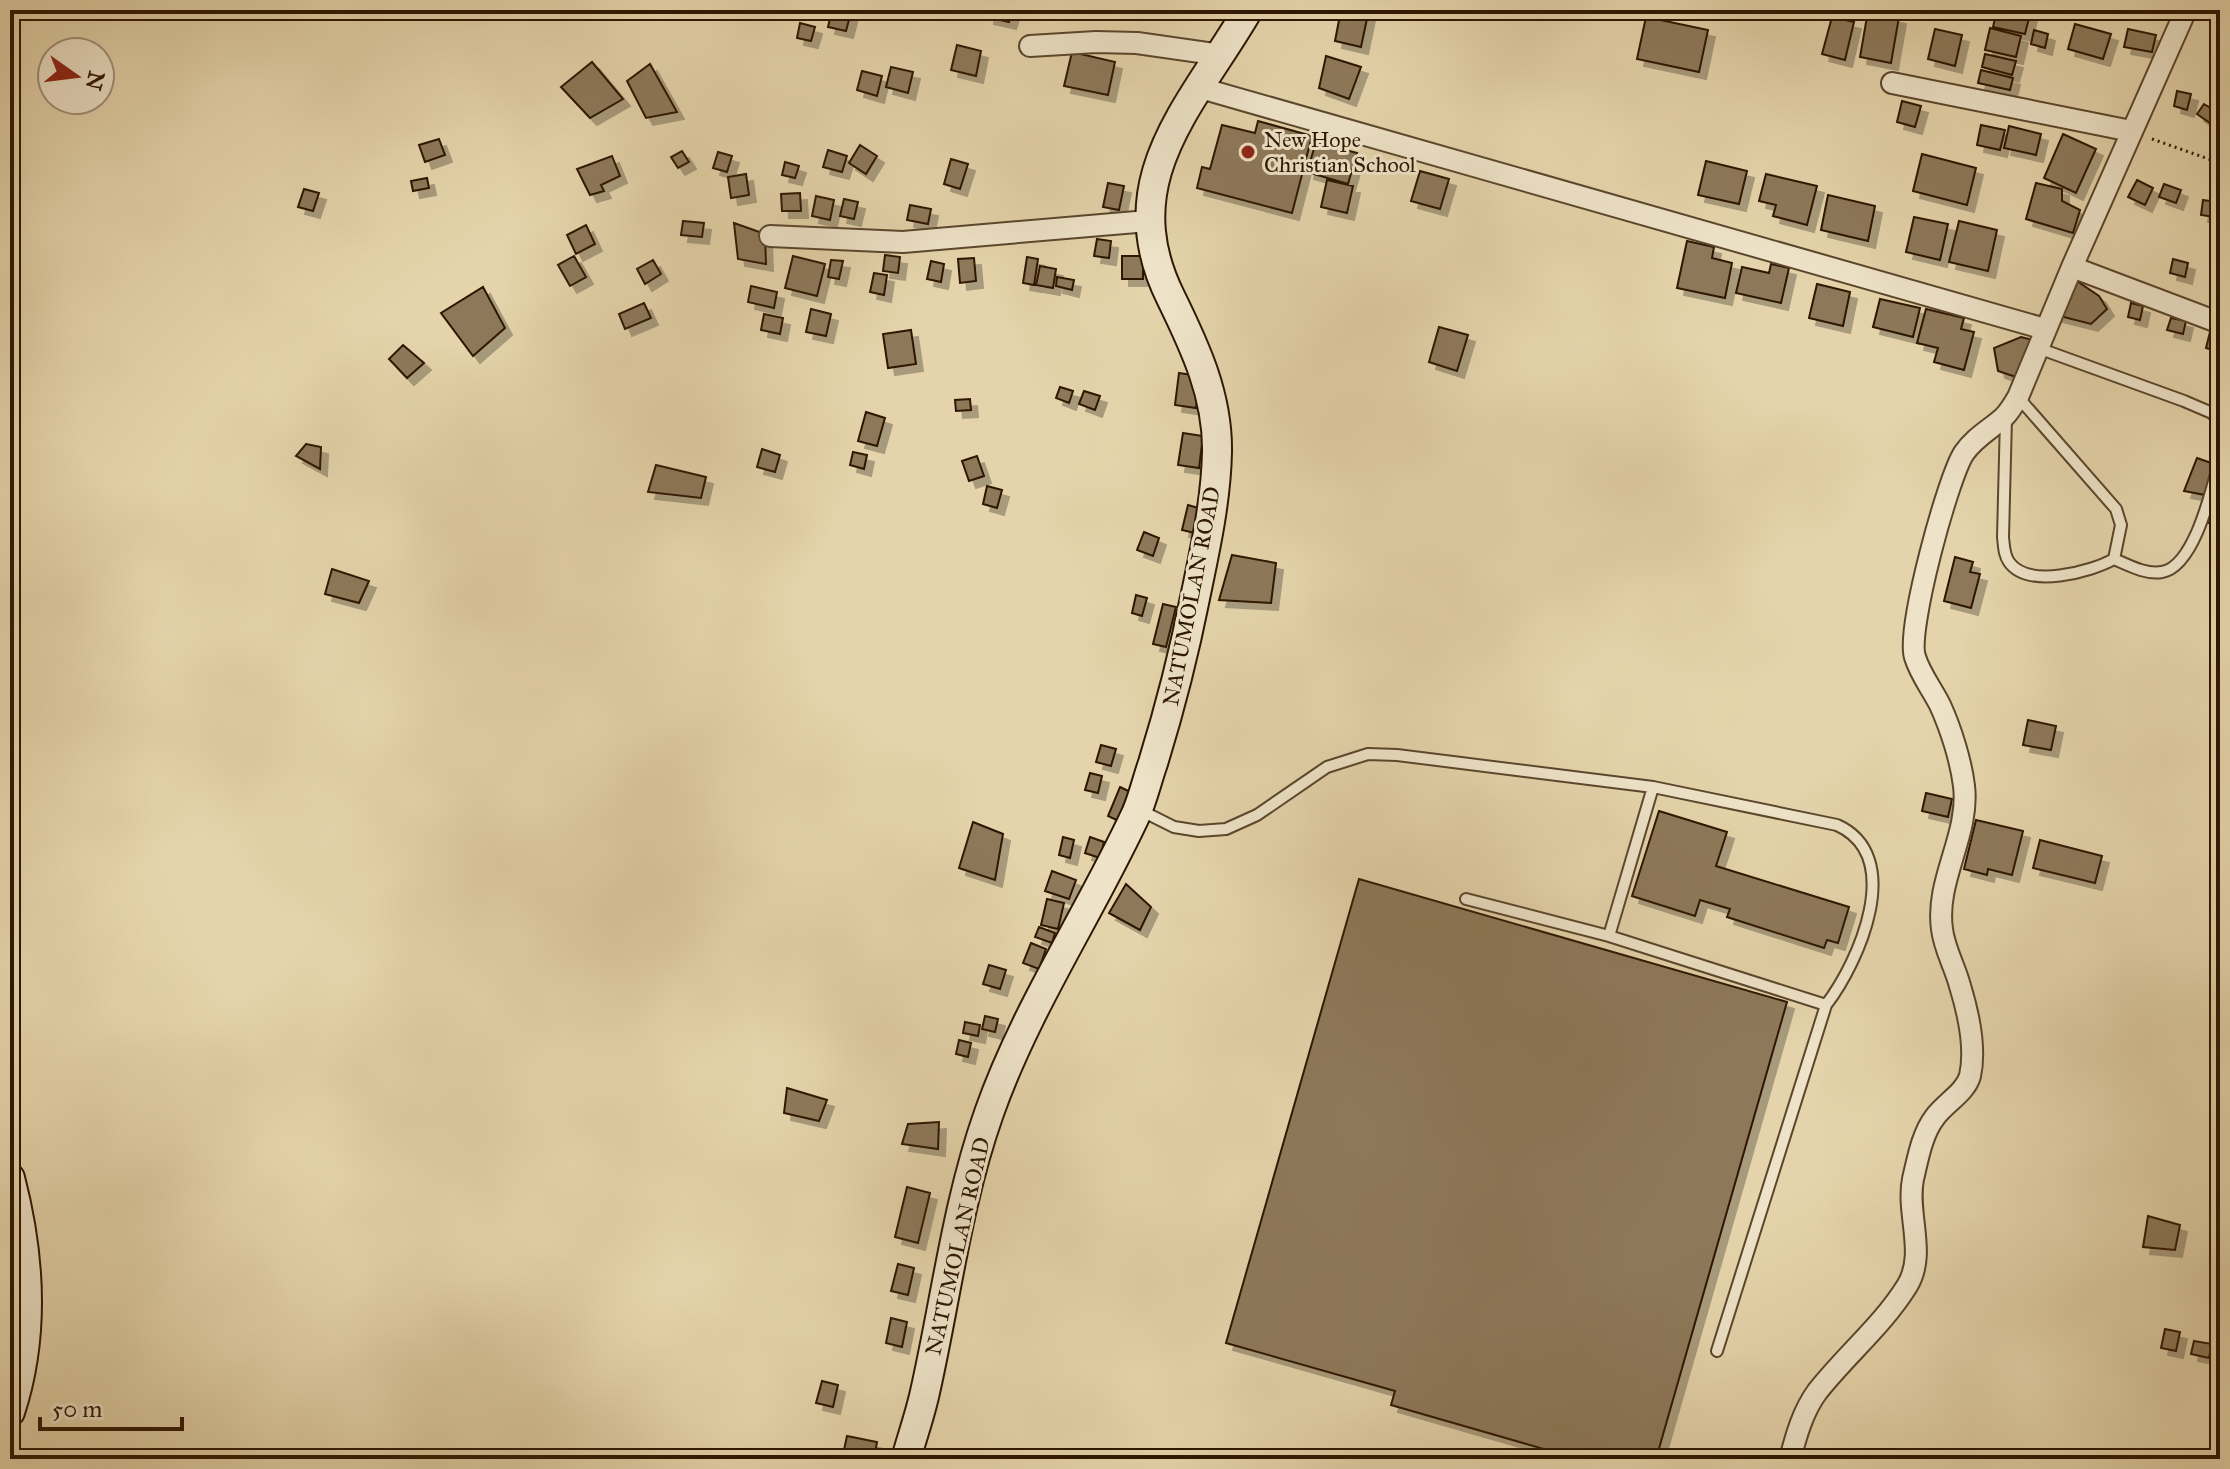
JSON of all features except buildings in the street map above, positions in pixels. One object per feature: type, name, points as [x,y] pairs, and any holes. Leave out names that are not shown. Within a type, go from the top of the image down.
[{"type":"street","name":"NATUMOLAN ROAD","points":[[906,1459],[924,1394],[957,1230],[989,1112],[1047,982],[1138,809],[1183,658],[1205,548],[1217,451],[1211,394],[1201,363],[1155,261],[1148,221],[1152,188],[1174,127],[1248,10]]},
{"type":"street","points":[[1790,1459],[1803,1418],[1817,1392],[1884,1319],[1909,1283],[1916,1250],[1912,1183],[1923,1143],[1936,1115],[1967,1084],[1970,1073],[1970,1043],[1961,988],[1941,926],[1946,879],[1964,816],[1964,784],[1941,708],[1919,668],[1912,643],[1916,607],[1963,454],[1982,433],[2006,416],[2018,397],[2186,10]]},
{"type":"street","points":[[1030,46],[1137,43],[1221,55]]},
{"type":"street","points":[[1892,83],[2131,131]]},
{"type":"street","points":[[1197,87],[2041,338]]},
{"type":"street","points":[[770,236],[903,242],[1148,221]]},
{"type":"street","points":[[2072,267],[2220,323]]},
{"type":"street","points":[[10,1178],[23,1244],[29,1304],[26,1348],[10,1412]]},
{"type":"lane","points":[[2041,338],[2212,413],[2220,422]]},
{"type":"lane","points":[[2018,397],[2116,509],[2121,525],[2114,559]]},
{"type":"lane","points":[[2006,416],[2003,537],[2007,559],[2012,566],[2026,573],[2061,576],[2090,570],[2114,559],[2159,573],[2180,562],[2195,536],[2220,459]]},
{"type":"lane","points":[[1138,809],[1174,827],[1199,831],[1226,829],[1257,815],[1327,767],[1368,754],[1653,787],[1837,825],[1851,832],[1865,848],[1873,869],[1872,897],[1849,971],[1826,1005],[1717,1351]]},
{"type":"lane","points":[[1609,936],[1653,787]]},
{"type":"lane","points":[[1466,899],[1609,936],[1826,1005]]},
{"type":"path","points":[[2131,131],[2220,163]]},
{"type":"place","name":"New Hope Christian School","points":[[1248,152]]}]
